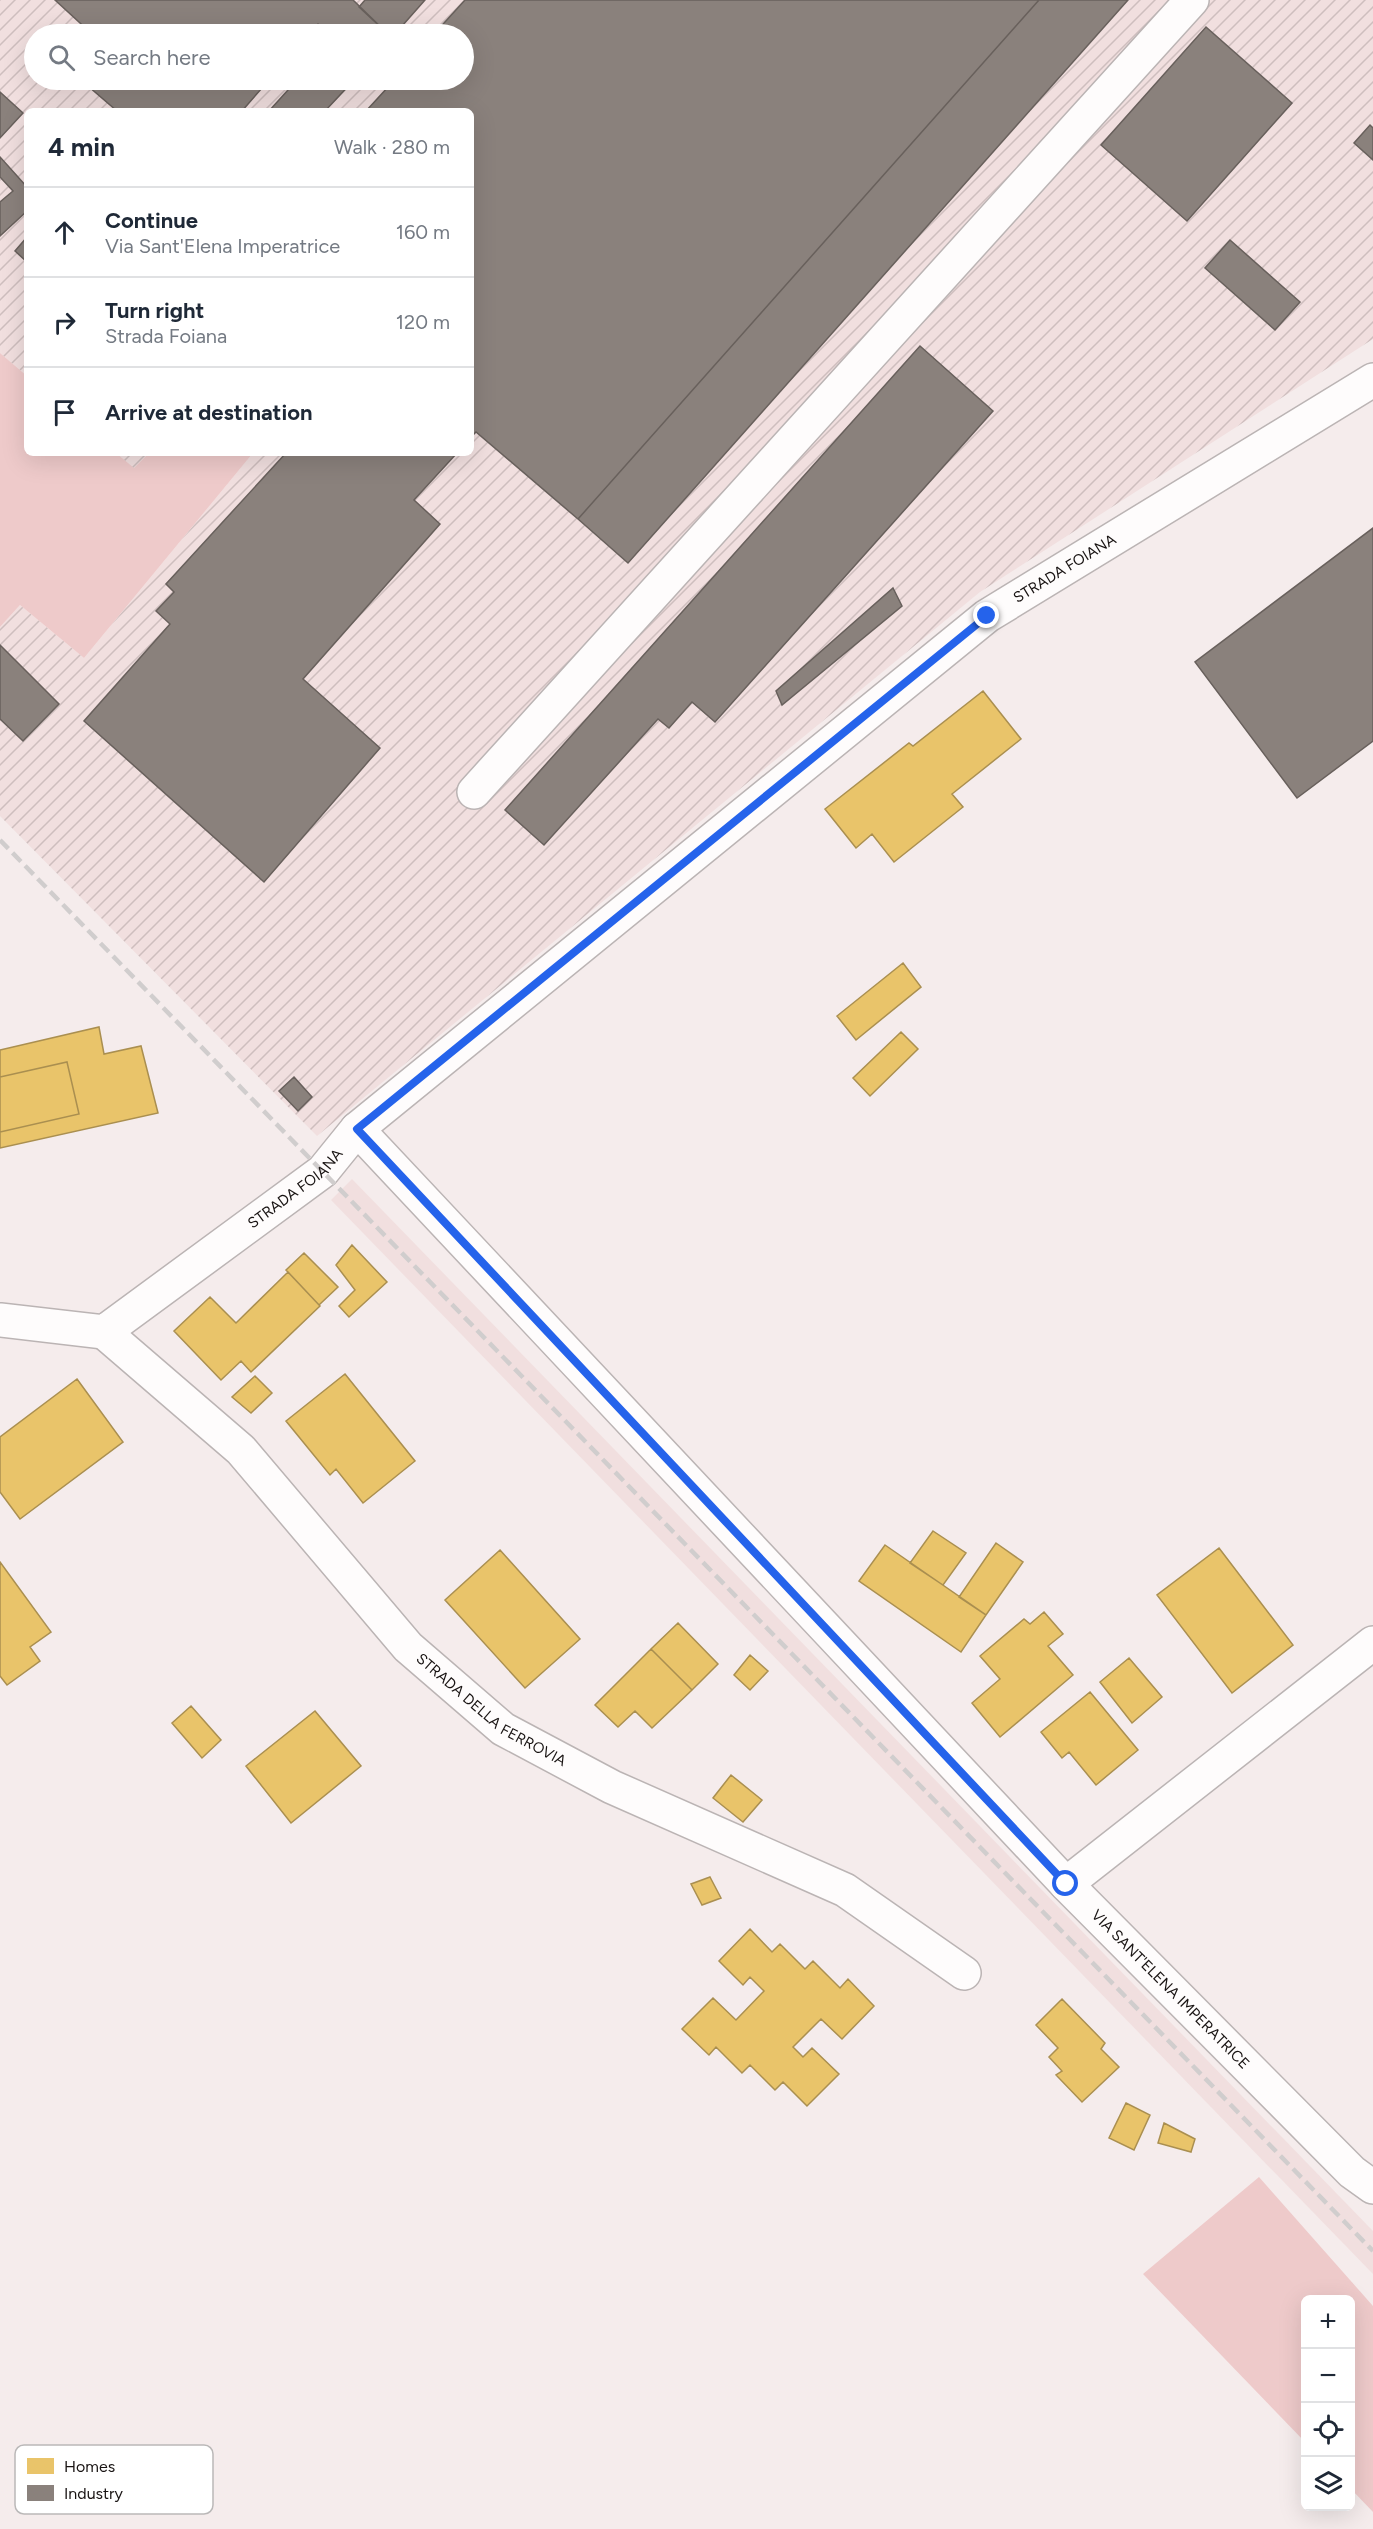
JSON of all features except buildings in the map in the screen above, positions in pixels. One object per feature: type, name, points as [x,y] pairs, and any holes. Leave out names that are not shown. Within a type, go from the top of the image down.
[{"type":"street","points":[[474,792],[1192,0]]},
{"type":"street","name":"STRADA FOIANA","points":[[105,1332],[323,1171],[357,1129],[987,616],[1373,380]]},
{"type":"street","name":"VIA SANT'ELENA IMPERATRICE","points":[[357,1129],[1066,1884],[1352,2172],[1373,2187]]},
{"type":"street","points":[[0,1320],[105,1332]]},
{"type":"street","name":"STRADA DELLA FERROVIA","points":[[105,1332],[241,1450],[408,1647],[503,1730],[612,1787],[845,1890],[964,1973]]},
{"type":"street","points":[[1066,1884],[1373,1643]]},
{"type":"shaded area","points":[[0,0],[1373,0],[1373,339],[980,592],[317,1136],[0,816],[0,627],[20,605],[84,658],[251,456],[474,456],[474,108],[24,108],[24,373],[0,353]]},
{"type":"shaded area","points":[[0,353],[24,373],[24,456],[120,456],[134,468],[146,456],[251,456],[84,658],[20,605],[0,627]]},
{"type":"shaded area","points":[[119,456],[146,456],[134,469]]},
{"type":"shaded area","points":[[352,1179],[1373,2231],[1373,2274],[331,1200]]},
{"type":"shaded area","points":[[1259,2177],[1373,2306],[1373,2512],[1355,2493],[1355,2295],[1301,2295],[1301,2438],[1143,2274]]},
{"type":"railway","points":[[0,840],[1373,2251]]},
{"type":"route","points":[[987,616],[357,1129],[1066,1884]]}]
